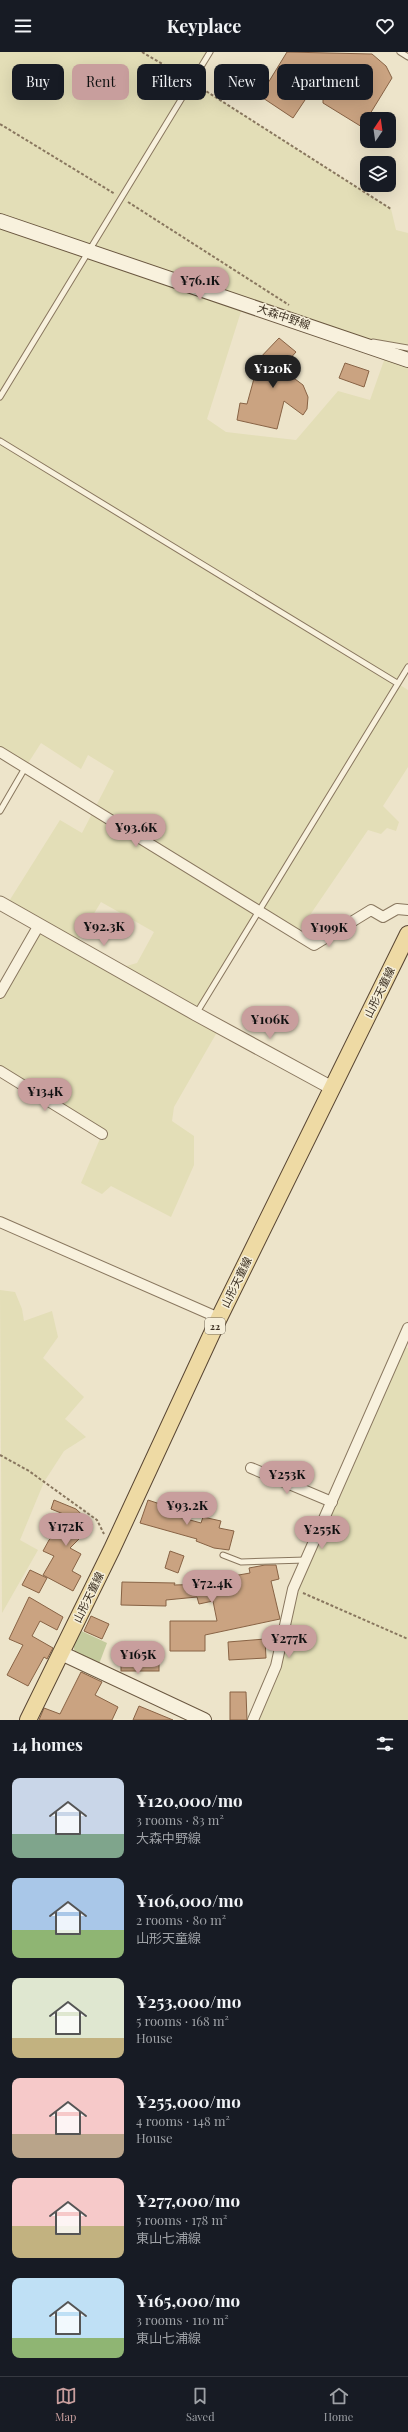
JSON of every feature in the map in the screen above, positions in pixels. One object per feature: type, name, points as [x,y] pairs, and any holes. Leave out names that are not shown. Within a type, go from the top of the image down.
[{"type":"main road","name":"大森中野線","points":[[0,220],[347,337],[408,360]]},
{"type":"main road","name":"山形天童線","points":[[28,1720],[112,1549],[219,1318],[408,934]]},
{"type":"main road","points":[[61,1652],[204,1720]]},
{"type":"street","points":[[0,752],[258,909],[314,945],[370,910],[383,917],[397,909],[408,910]]},
{"type":"street","points":[[0,903],[196,1014],[332,1088]]},
{"type":"street","points":[[0,993],[39,925]]},
{"type":"street","points":[[0,1071],[102,1134]]},
{"type":"street","points":[[0,1222],[219,1318]]},
{"type":"street","points":[[253,1720],[276,1666],[293,1589],[404,1347],[408,1328]]},
{"type":"street","points":[[251,1468],[332,1502]]},
{"type":"lane","points":[[203,64],[210,52]]},
{"type":"lane","points":[[400,52],[408,57]]},
{"type":"lane","points":[[0,396],[181,100]]},
{"type":"lane","points":[[347,337],[408,348]]},
{"type":"lane","points":[[0,440],[397,683]]},
{"type":"lane","points":[[196,1014],[258,909],[408,667]]},
{"type":"lane","points":[[0,810],[25,768]]},
{"type":"lane","points":[[223,1555],[241,1562],[306,1560]]},
{"type":"path","points":[[142,52],[162,64]]},
{"type":"path","points":[[206,91],[391,209]]},
{"type":"path","points":[[0,124],[122,198],[290,306]]},
{"type":"path","points":[[0,1455],[29,1471],[97,1520],[112,1549]]},
{"type":"path","points":[[293,1589],[408,1639]]},
{"type":"shaded area","points":[[0,52],[210,52],[203,64],[137,64],[137,100],[206,100],[206,91],[214,96],[214,100],[220,100],[360,189],[360,192],[364,192],[391,209],[396,230],[408,233],[408,348],[347,337],[244,302],[207,419],[226,432],[296,440],[338,391],[370,400],[387,352],[408,360],[408,667],[397,683],[408,690],[408,767],[383,806],[399,822],[396,831],[387,828],[381,834],[368,830],[297,934],[259,910],[196,1014],[220,1027],[174,1107],[172,1121],[194,1136],[194,1165],[171,1217],[111,1186],[102,1194],[81,1183],[102,1134],[0,1071],[0,993],[39,925],[6,906],[60,820],[82,833],[114,771],[88,755],[81,769],[41,743],[25,768],[0,752]],"holes":[[[101,902],[154,932],[137,963],[116,969],[75,945]]]},
{"type":"shaded area","points":[[0,1290],[15,1292],[22,1309],[24,1321],[52,1311],[58,1337],[43,1358],[84,1397],[65,1419],[86,1437],[64,1451],[44,1482],[20,1540],[38,1550],[2,1613]]},
{"type":"shaded area","points":[[400,1345],[408,1348],[408,1720],[253,1720],[276,1666],[293,1589]]},
{"type":"green space","points":[[77,1629],[107,1643],[99,1664],[75,1653],[72,1639]]},
{"type":"building","points":[[287,52],[372,54],[386,66],[392,78],[371,112],[360,112],[360,126],[323,103],[323,100],[373,100],[373,64],[280,64]]},
{"type":"building","points":[[277,68],[277,100],[305,100],[293,118],[266,100],[269,100],[269,81]]},
{"type":"building","points":[[279,338],[296,352],[277,373],[295,379],[303,385],[308,397],[307,409],[303,415],[284,401],[277,429],[237,420],[240,403],[247,404],[258,364],[257,361]]},
{"type":"building","points":[[345,363],[369,371],[364,387],[339,378]]},
{"type":"building","points":[[54,1500],[76,1509],[93,1525],[70,1548],[81,1554],[72,1571],[81,1576],[73,1591],[43,1575],[54,1556],[43,1551],[49,1540],[71,1517],[51,1509]]},
{"type":"building","points":[[148,1500],[181,1511],[179,1517],[201,1523],[203,1517],[221,1521],[219,1528],[234,1531],[229,1550],[214,1548],[196,1541],[197,1539],[140,1523]]},
{"type":"building","points":[[170,1551],[184,1556],[178,1573],[165,1568]]},
{"type":"building","points":[[265,1565],[276,1565],[279,1579],[271,1581],[280,1619],[205,1635],[205,1651],[170,1651],[170,1621],[217,1621],[213,1601],[199,1604],[197,1597],[166,1600],[166,1606],[121,1605],[122,1582],[175,1583],[174,1585],[215,1584],[216,1579],[250,1573],[249,1568]]},
{"type":"building","points":[[30,1570],[47,1578],[39,1593],[22,1585]]},
{"type":"building","points":[[29,1597],[63,1617],[57,1630],[40,1621],[32,1636],[53,1648],[47,1659],[44,1657],[28,1686],[7,1675],[23,1645],[9,1639]]},
{"type":"building","points":[[91,1616],[109,1624],[102,1639],[84,1631]]},
{"type":"building","points":[[265,1639],[266,1658],[229,1660],[228,1642]]},
{"type":"building","points":[[121,1650],[159,1650],[159,1671],[121,1671]]},
{"type":"building","points":[[81,1672],[102,1682],[95,1695],[118,1707],[112,1720],[39,1720],[44,1708],[60,1714]]},
{"type":"building","points":[[230,1692],[246,1692],[247,1720],[230,1720]]},
{"type":"building","points":[[139,1706],[173,1720],[133,1720]]}]
